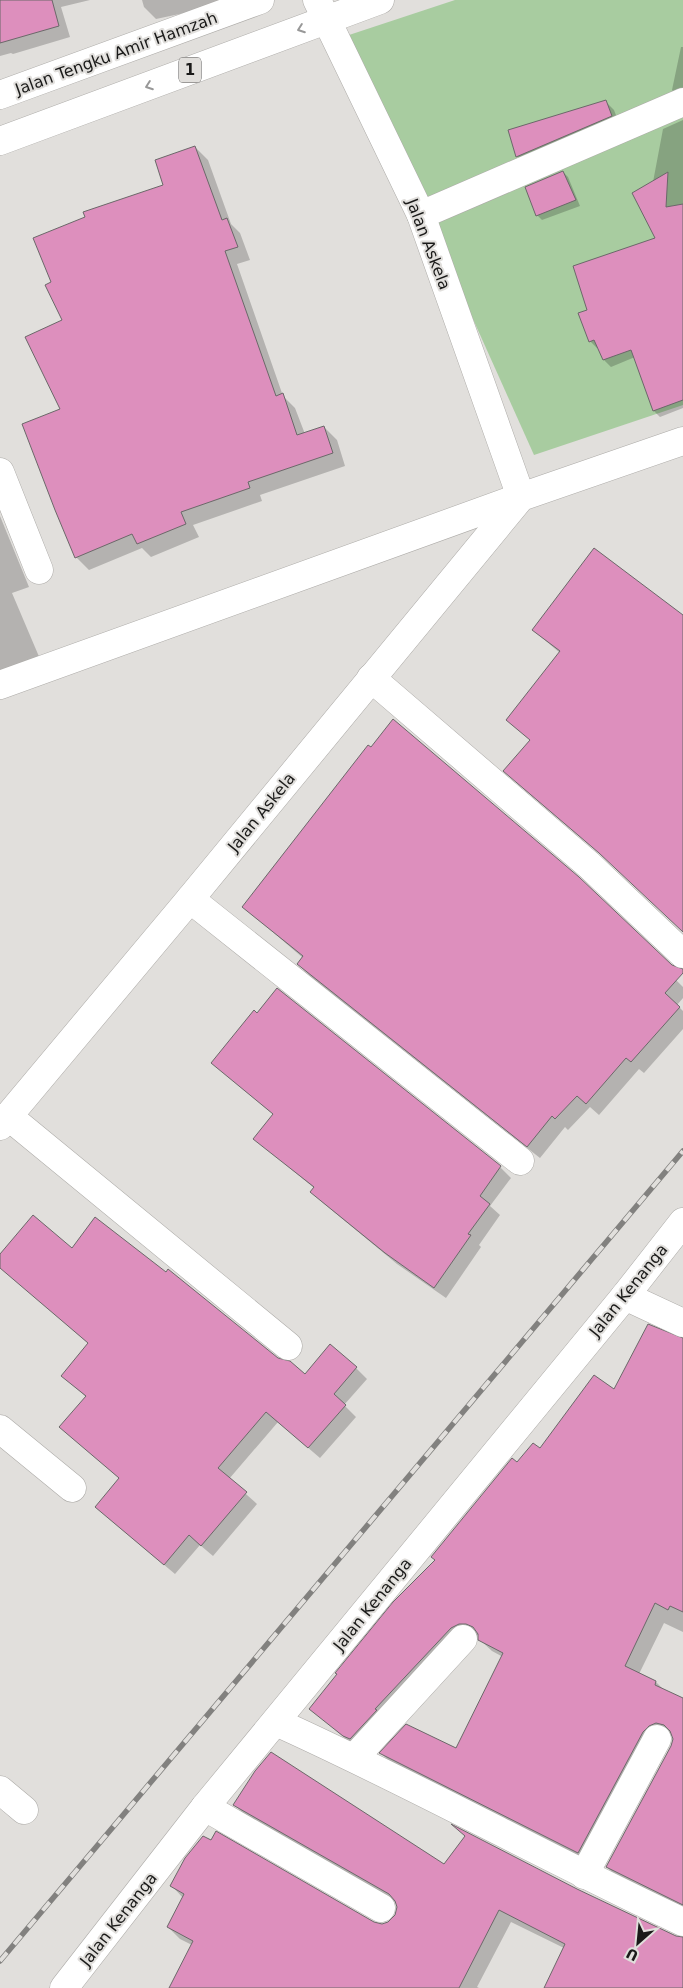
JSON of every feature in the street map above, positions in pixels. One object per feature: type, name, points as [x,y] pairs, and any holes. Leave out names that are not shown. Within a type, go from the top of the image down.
[{"type":"street","name":"Jalan Tengku Amir Hamzah","points":[[0,95],[260,0]]},
{"type":"street","name":"1","points":[[0,141],[322,10],[380,0]]},
{"type":"street","name":"Jalan Askela","points":[[4,1121],[190,900],[521,497],[421,216],[322,10]]},
{"type":"street","points":[[421,216],[683,102]]},
{"type":"street","points":[[0,685],[521,497],[683,441]]},
{"type":"street","points":[[0,472],[39,570]]},
{"type":"street","points":[[371,678],[589,865],[683,954]]},
{"type":"street","points":[[190,900],[520,1161]]},
{"type":"street","points":[[4,1121],[288,1346]]},
{"type":"street","name":"Jalan Kenanga","points":[[64,1988],[205,1807],[625,1296],[683,1222]]},
{"type":"street","points":[[625,1296],[683,1323]]},
{"type":"street","points":[[0,1429],[72,1488]]},
{"type":"street","points":[[355,1757],[463,1639]]},
{"type":"street","points":[[276,1722],[355,1757],[584,1875],[683,1922]]},
{"type":"street","points":[[584,1875],[658,1739]]},
{"type":"street","points":[[0,1790],[24,1810]]},
{"type":"street","points":[[205,1807],[380,1908]]},
{"type":"green space","points":[[455,0],[683,0],[683,405],[534,455],[346,36]]},
{"type":"building","points":[[0,0],[52,0],[59,26],[0,43]]},
{"type":"building","points":[[606,100],[612,116],[516,157],[508,130]]},
{"type":"building","points":[[195,146],[222,220],[227,218],[238,247],[225,251],[276,396],[283,393],[297,435],[324,426],[333,453],[248,482],[250,488],[181,512],[186,524],[137,544],[132,534],[75,558],[22,424],[60,409],[25,337],[62,320],[45,285],[51,282],[33,238],[85,217],[83,212],[163,185],[155,160]]},
{"type":"building","points":[[563,171],[576,200],[536,216],[525,187]]},
{"type":"building","points":[[668,172],[666,207],[683,204],[683,400],[653,411],[631,350],[603,360],[594,340],[589,342],[578,313],[587,310],[573,266],[655,238],[632,193]]},
{"type":"building","points":[[594,548],[683,615],[683,932],[599,853],[503,771],[530,740],[506,720],[560,651],[532,630]]},
{"type":"building","points":[[393,719],[579,877],[672,965],[683,969],[683,973],[665,993],[680,1007],[631,1062],[626,1058],[586,1104],[577,1096],[555,1119],[552,1116],[527,1147],[297,964],[303,956],[242,907],[368,745],[371,747]]},
{"type":"building","points":[[277,988],[501,1166],[480,1196],[490,1204],[468,1234],[471,1235],[434,1288],[385,1253],[310,1192],[314,1187],[253,1139],[273,1114],[211,1063],[254,1010],[257,1013]]},
{"type":"building","points":[[33,1215],[72,1248],[95,1217],[166,1272],[168,1269],[278,1358],[290,1361],[305,1374],[330,1344],[357,1367],[334,1394],[346,1405],[308,1448],[266,1412],[218,1468],[247,1492],[201,1546],[189,1535],[164,1565],[95,1507],[119,1478],[59,1427],[86,1396],[61,1376],[88,1343],[0,1268],[0,1254]]},
{"type":"building","points":[[648,1324],[683,1338],[683,1612],[670,1606],[668,1610],[655,1603],[625,1666],[656,1681],[655,1685],[683,1698],[683,1905],[606,1867],[671,1746],[673,1739],[670,1731],[664,1725],[656,1723],[649,1726],[643,1732],[578,1853],[379,1753],[406,1724],[456,1748],[503,1653],[478,1640],[478,1634],[473,1627],[459,1624],[451,1628],[375,1709],[377,1710],[350,1739],[343,1736],[309,1709],[337,1674],[335,1673],[393,1602],[435,1560],[431,1557],[512,1458],[517,1462],[533,1443],[540,1448],[594,1375],[614,1389]]},
{"type":"building","points":[[271,1752],[444,1864],[465,1836],[451,1824],[577,1889],[676,1936],[683,1937],[683,1988],[544,1988],[565,1944],[499,1910],[459,1988],[169,1988],[193,1941],[167,1927],[184,1894],[170,1886],[185,1858],[203,1836],[211,1840],[216,1831],[374,1922],[382,1924],[388,1922],[395,1915],[397,1907],[389,1894],[233,1805],[255,1771]]},
{"type":"railway","points":[[0,1961],[683,1151]]}]
